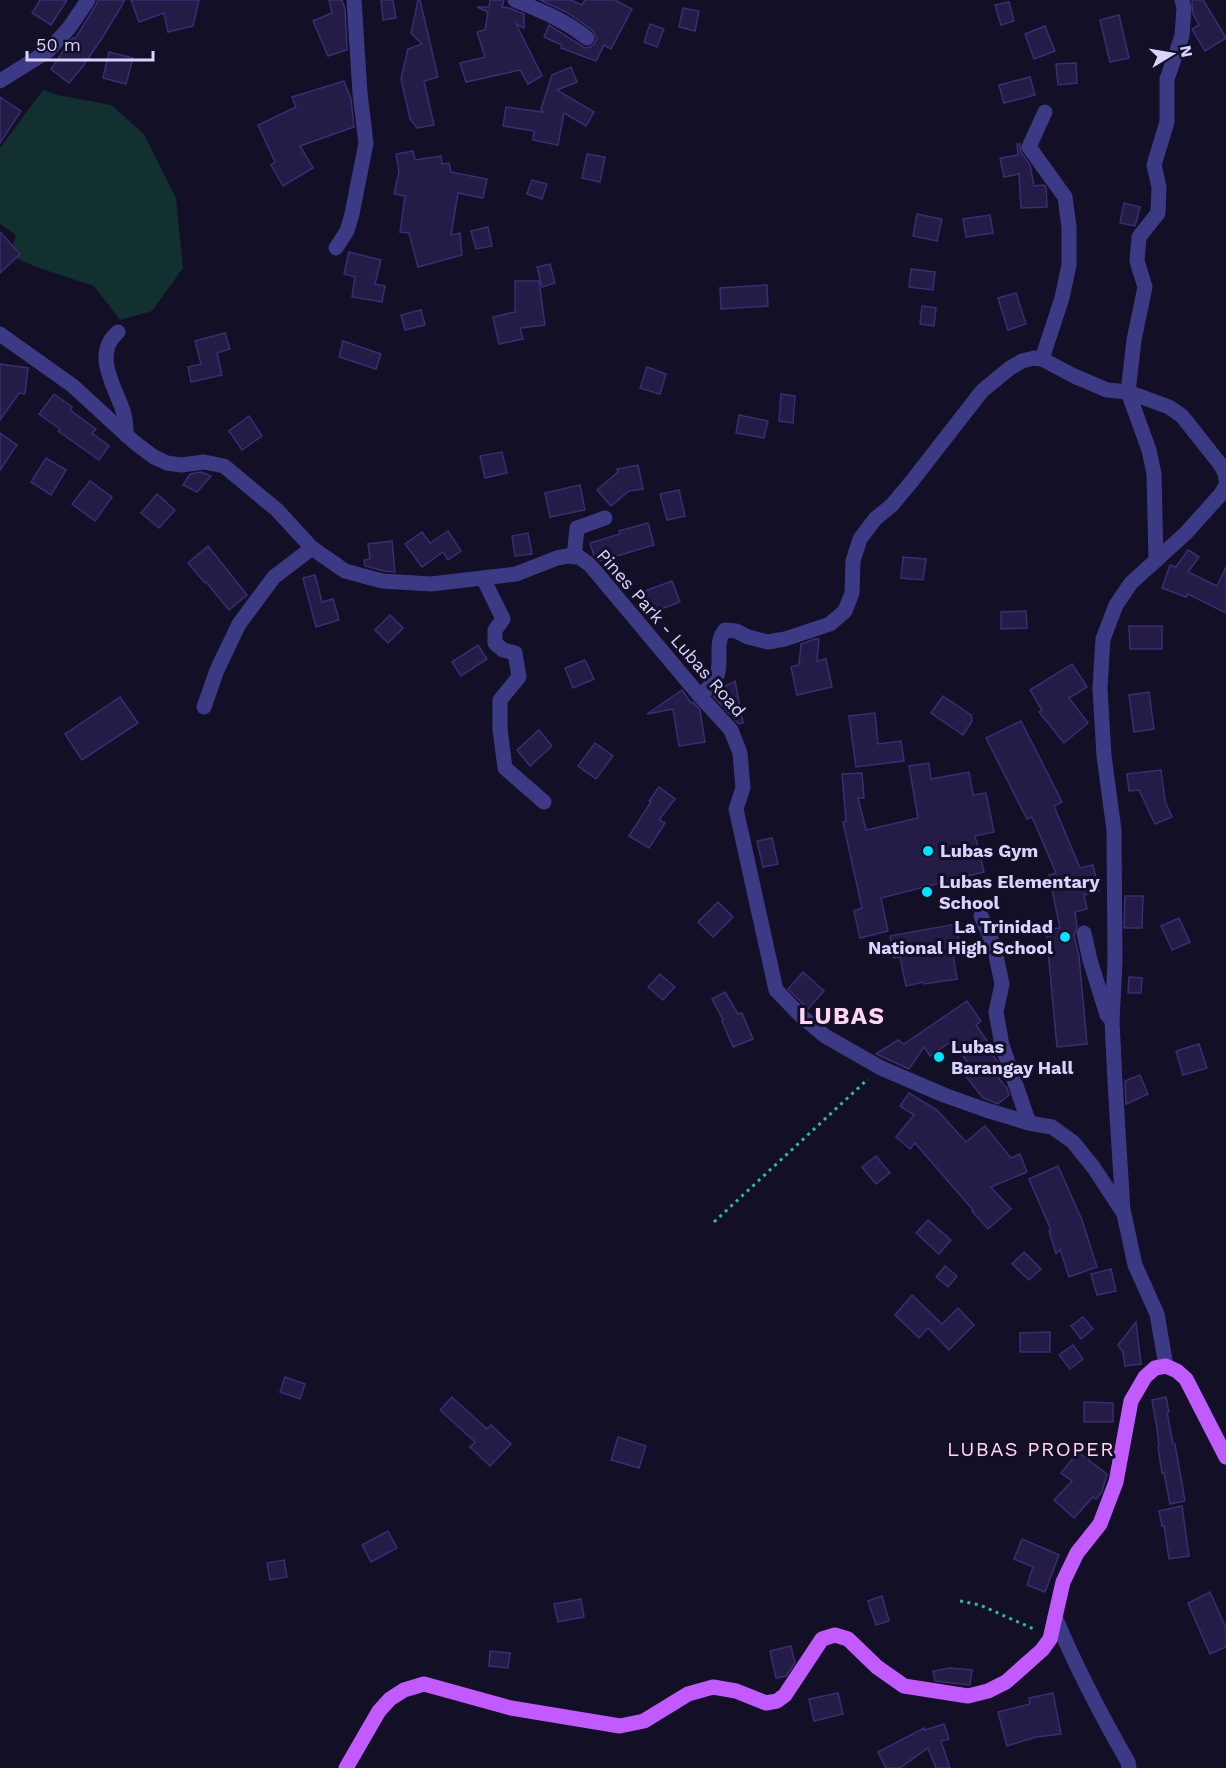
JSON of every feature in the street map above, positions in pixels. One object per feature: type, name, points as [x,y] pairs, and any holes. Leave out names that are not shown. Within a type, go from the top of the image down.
[{"type":"main road","points":[[346,1768],[379,1711],[390,1699],[404,1690],[424,1684],[511,1708],[620,1726],[644,1721],[688,1695],[713,1687],[736,1691],[765,1703],[777,1701],[785,1695],[822,1639],[835,1635],[848,1639],[877,1667],[904,1686],[968,1696],[988,1691],[1006,1682],[1050,1640],[1063,1582],[1077,1553],[1100,1524],[1116,1482],[1131,1401],[1145,1377],[1155,1368],[1166,1366],[1177,1371],[1186,1379],[1226,1456]]},
{"type":"street","points":[[0,81],[48,51],[69,28],[88,0]]},
{"type":"street","points":[[336,248],[347,231],[352,214],[366,143],[354,0]]},
{"type":"street","points":[[515,0],[571,25],[587,38]]},
{"type":"street","points":[[1156,560],[1154,474],[1149,450],[1128,392],[1134,340],[1145,287],[1137,261],[1139,237],[1158,213],[1159,188],[1154,165],[1167,122],[1167,79],[1182,36],[1184,8],[1182,0]]},
{"type":"street","points":[[1042,359],[1062,298],[1069,265],[1069,227],[1065,197],[1029,147],[1045,112]]},
{"type":"street","points":[[118,332],[109,339],[105,354],[110,380],[124,414],[126,435]]},
{"type":"street","name":"Pines Park - Lubas Road","points":[[0,334],[73,386],[126,435],[154,457],[167,463],[181,465],[204,462],[224,466],[277,510],[312,548],[345,571],[382,581],[431,584],[516,574],[568,556],[579,557],[590,565],[731,730],[740,753],[743,789],[736,809],[776,990],[800,1015],[825,1036],[880,1068],[944,1095],[1029,1123],[1052,1127],[1073,1142],[1094,1168],[1124,1214],[1135,1265],[1157,1314],[1166,1366]]},
{"type":"street","points":[[699,695],[714,683],[718,672],[720,638],[725,630],[736,631],[768,642],[785,639],[830,624],[845,610],[852,593],[853,561],[860,539],[874,519],[892,504],[912,481],[982,391],[1022,361],[1042,359],[1107,390],[1128,392],[1169,407],[1182,416],[1220,464],[1225,473],[1226,482],[1221,494],[1192,526],[1131,583],[1116,605],[1103,639],[1100,688],[1104,756],[1114,830],[1115,961],[1112,1021],[1124,1214]]},
{"type":"street","points":[[574,557],[577,528],[605,518]]},
{"type":"street","points":[[204,707],[217,670],[239,624],[274,577],[312,548]]},
{"type":"street","points":[[483,578],[503,619],[495,630],[495,643],[503,650],[515,653],[519,677],[500,700],[500,729],[505,768],[544,802]]},
{"type":"street","points":[[981,916],[994,946],[1002,984],[996,1012],[1002,1045],[1029,1123]]},
{"type":"street","points":[[1084,933],[1107,1015],[1112,1021]]},
{"type":"street","points":[[1055,1617],[1129,1768]]},
{"type":"path","points":[[714,1222],[880,1068]]},
{"type":"path","points":[[960,1601],[980,1605],[1033,1628],[1050,1640]]},
{"type":"green space","points":[[43,90],[111,105],[144,134],[176,198],[183,268],[152,311],[120,320],[94,286],[10,256],[16,235],[0,224],[0,148]]},
{"type":"building","points":[[40,0],[67,0],[51,25],[32,13]]},
{"type":"building","points":[[98,0],[125,0],[104,35],[69,83],[51,69],[70,41],[75,39]]},
{"type":"building","points":[[131,0],[199,0],[193,26],[168,32],[164,13],[139,22]]},
{"type":"building","points":[[329,0],[342,0],[345,9],[347,50],[328,56],[313,21],[332,13]]},
{"type":"building","points":[[381,0],[393,0],[396,18],[383,20]]},
{"type":"building","points":[[418,0],[420,0],[438,77],[424,81],[434,125],[417,128],[410,119],[401,79],[408,49],[422,44],[411,33]]},
{"type":"building","points":[[490,0],[504,0],[502,7],[524,14],[524,28],[516,24],[542,76],[528,84],[520,70],[466,82],[460,63],[485,57],[477,32],[485,30],[488,12],[477,7],[489,7]]},
{"type":"building","points":[[540,0],[571,0],[582,5],[585,0],[615,0],[632,9],[611,49],[604,45],[596,61],[561,48],[562,45],[544,37],[549,25],[585,48],[594,44],[597,39],[593,31],[584,24],[566,12]]},
{"type":"building","points":[[1192,0],[1203,0],[1226,38],[1205,51],[1192,29],[1199,25],[1193,14]]},
{"type":"building","points":[[1009,2],[1014,21],[1001,25],[995,5]]},
{"type":"building","points":[[683,8],[699,11],[695,31],[679,27]]},
{"type":"building","points":[[1119,15],[1129,58],[1110,62],[1100,20]]},
{"type":"building","points":[[650,24],[664,29],[657,47],[644,42]]},
{"type":"building","points":[[1045,26],[1055,51],[1034,59],[1025,34]]},
{"type":"building","points":[[109,52],[133,58],[126,84],[103,78]]},
{"type":"building","points":[[1076,63],[1077,83],[1058,85],[1056,64]]},
{"type":"building","points":[[571,67],[577,82],[557,90],[594,112],[586,126],[564,113],[558,145],[533,140],[534,131],[503,126],[506,107],[543,112],[541,109],[552,75]]},
{"type":"building","points":[[1030,77],[1035,95],[1004,103],[999,85]]},
{"type":"building","points":[[344,81],[351,99],[354,127],[300,146],[313,168],[283,186],[271,165],[275,162],[258,125],[296,107],[292,97]]},
{"type":"building","points":[[0,97],[21,111],[0,143]]},
{"type":"building","points":[[1017,144],[1020,144],[1021,152],[1030,165],[1034,186],[1044,185],[1046,187],[1047,207],[1021,208],[1019,174],[1004,177],[1000,158],[1018,155]]},
{"type":"building","points":[[413,151],[415,160],[441,156],[442,164],[449,163],[451,172],[487,179],[483,198],[458,193],[451,235],[460,233],[462,255],[418,267],[409,233],[400,232],[405,196],[394,194],[399,172],[396,154]]},
{"type":"building","points":[[587,154],[605,157],[600,182],[582,178]]},
{"type":"building","points":[[532,180],[547,184],[542,199],[527,194]]},
{"type":"building","points":[[1124,203],[1140,207],[1135,226],[1120,223]]},
{"type":"building","points":[[917,214],[942,219],[937,241],[913,236]]},
{"type":"building","points":[[990,215],[993,233],[966,237],[963,219]]},
{"type":"building","points":[[488,227],[492,246],[476,249],[471,231]]},
{"type":"building","points":[[0,232],[20,254],[0,273]]},
{"type":"building","points":[[349,252],[381,260],[375,284],[385,286],[382,302],[352,297],[355,277],[344,274]]},
{"type":"building","points":[[550,264],[555,283],[542,287],[537,267]]},
{"type":"building","points":[[911,269],[935,272],[933,290],[909,287]]},
{"type":"building","points":[[515,281],[539,281],[545,325],[520,328],[523,339],[499,344],[493,317],[515,312]]},
{"type":"building","points":[[767,285],[768,306],[721,309],[720,288]]},
{"type":"building","points":[[1016,293],[1026,324],[1008,330],[998,298]]},
{"type":"building","points":[[922,306],[936,308],[934,326],[920,324]]},
{"type":"building","points":[[421,310],[425,325],[405,330],[401,315]]},
{"type":"building","points":[[225,333],[230,349],[217,353],[222,375],[191,382],[188,367],[201,364],[195,341]]},
{"type":"building","points":[[343,341],[381,354],[376,369],[339,357]]},
{"type":"building","points":[[0,364],[28,368],[25,394],[19,393],[0,420]]},
{"type":"building","points":[[647,367],[666,374],[660,394],[640,388]]},
{"type":"building","points":[[54,394],[72,407],[70,410],[96,429],[92,433],[109,446],[99,460],[58,431],[60,429],[39,414]]},
{"type":"building","points":[[781,394],[795,396],[793,423],[779,421]]},
{"type":"building","points":[[739,415],[768,421],[764,438],[736,433]]},
{"type":"building","points":[[249,416],[262,436],[242,450],[229,431]]},
{"type":"building","points":[[0,433],[17,445],[0,470]]},
{"type":"building","points":[[502,452],[507,473],[485,478],[480,456]]},
{"type":"building","points":[[46,458],[66,470],[51,495],[31,482]]},
{"type":"building","points":[[638,465],[643,489],[629,491],[611,506],[597,490],[618,472],[617,469]]},
{"type":"building","points":[[201,472],[211,476],[197,492],[183,485],[190,474]]},
{"type":"building","points":[[90,481],[112,497],[95,521],[72,504]]},
{"type":"building","points":[[580,485],[585,510],[550,517],[545,493]]},
{"type":"building","points":[[679,490],[685,516],[667,520],[660,494]]},
{"type":"building","points":[[157,494],[175,510],[159,528],[141,513]]},
{"type":"building","points":[[648,523],[654,545],[600,561],[594,556],[590,543],[620,534],[619,531]]},
{"type":"building","points":[[448,531],[461,551],[448,560],[443,552],[422,567],[405,544],[422,532],[430,543]]},
{"type":"building","points":[[528,533],[532,554],[515,556],[512,536]]},
{"type":"building","points":[[392,541],[395,572],[365,566],[364,560],[370,559],[368,544]]},
{"type":"building","points":[[208,546],[247,595],[229,610],[188,563]]},
{"type":"building","points":[[1188,550],[1199,557],[1188,572],[1217,586],[1226,567],[1226,613],[1188,594],[1186,597],[1162,588],[1170,565],[1176,567]]},
{"type":"building","points":[[903,557],[926,559],[923,580],[901,578]]},
{"type":"building","points":[[315,575],[322,602],[333,599],[339,620],[316,627],[303,578]]},
{"type":"building","points":[[672,581],[680,602],[653,612],[645,591]]},
{"type":"building","points":[[1026,611],[1027,628],[1001,629],[1001,612]]},
{"type":"building","points":[[390,615],[403,628],[388,643],[375,630]]},
{"type":"building","points":[[1129,626],[1162,626],[1162,649],[1130,649]]},
{"type":"building","points":[[819,639],[817,661],[826,659],[832,687],[797,695],[791,667],[799,665],[801,644]]},
{"type":"building","points":[[478,645],[487,659],[461,676],[452,662]]},
{"type":"building","points":[[585,660],[594,679],[573,688],[565,668]]},
{"type":"building","points":[[1072,664],[1087,687],[1069,698],[1088,723],[1064,743],[1039,712],[1042,710],[1030,690]]},
{"type":"building","points":[[735,681],[743,723],[739,724],[713,696],[721,688]]},
{"type":"building","points":[[682,690],[691,703],[693,702],[700,710],[705,742],[679,746],[673,709],[647,714]]},
{"type":"building","points":[[1149,692],[1154,729],[1134,732],[1129,695]]},
{"type":"building","points":[[943,696],[971,715],[972,721],[963,735],[931,713]]},
{"type":"building","points":[[120,697],[138,723],[82,760],[65,734]]},
{"type":"building","points":[[875,713],[878,744],[901,741],[904,761],[856,767],[849,716]]},
{"type":"building","points":[[1021,721],[1062,802],[1054,806],[1080,868],[1093,865],[1099,891],[1084,895],[1087,909],[1075,912],[1077,927],[1074,935],[1079,956],[1087,1044],[1057,1047],[1046,929],[1060,928],[1049,875],[1056,873],[1032,817],[1027,819],[986,738]]},
{"type":"building","points":[[539,730],[552,746],[530,766],[517,750]]},
{"type":"building","points":[[595,743],[613,756],[596,779],[578,766]]},
{"type":"building","points":[[929,763],[931,779],[969,772],[973,795],[986,793],[994,832],[975,836],[984,872],[881,898],[888,931],[860,938],[854,911],[862,908],[843,822],[846,821],[842,774],[862,773],[864,798],[858,798],[866,830],[918,818],[909,766]]},
{"type":"building","points":[[1161,770],[1165,801],[1172,817],[1155,824],[1139,790],[1129,791],[1127,774]]},
{"type":"building","points":[[659,787],[675,799],[659,820],[665,823],[649,848],[629,836]]},
{"type":"building","points":[[772,838],[778,864],[763,867],[757,841]]},
{"type":"building","points":[[1125,896],[1143,896],[1142,928],[1124,928]]},
{"type":"building","points":[[718,902],[733,917],[713,937],[698,922]]},
{"type":"building","points":[[1179,918],[1190,942],[1172,950],[1161,926]]},
{"type":"building","points":[[956,924],[960,946],[952,948],[957,979],[906,986],[900,957],[894,958],[890,936]]},
{"type":"building","points":[[803,972],[824,991],[808,1009],[788,989]]},
{"type":"building","points":[[660,974],[675,987],[663,1000],[648,987]]},
{"type":"building","points":[[1129,977],[1142,978],[1141,993],[1128,993]]},
{"type":"building","points":[[725,992],[738,1014],[742,1013],[753,1039],[733,1047],[712,999]]},
{"type":"building","points":[[967,1001],[981,1021],[976,1025],[990,1045],[987,1047],[998,1062],[990,1068],[1007,1088],[1009,1095],[998,1104],[983,1098],[960,1069],[968,1063],[952,1041],[930,1056],[924,1047],[909,1069],[876,1054],[898,1040],[904,1044]]},
{"type":"building","points":[[1199,1044],[1207,1068],[1183,1075],[1176,1051]]},
{"type":"building","points":[[1140,1075],[1148,1094],[1126,1104],[1125,1081]]},
{"type":"building","points":[[909,1093],[937,1110],[966,1142],[985,1126],[1011,1158],[1020,1154],[1027,1172],[991,1187],[1011,1209],[988,1229],[915,1143],[910,1149],[896,1137],[914,1115],[900,1106]]},
{"type":"building","points":[[876,1156],[890,1173],[876,1184],[862,1167]]},
{"type":"building","points":[[1058,1166],[1082,1220],[1097,1267],[1069,1277],[1060,1249],[1056,1254],[1049,1231],[1051,1230],[1029,1179]]},
{"type":"building","points":[[928,1220],[951,1240],[939,1254],[916,1233]]},
{"type":"building","points":[[1024,1252],[1041,1269],[1029,1280],[1012,1264]]},
{"type":"building","points":[[945,1266],[957,1276],[948,1287],[936,1277]]},
{"type":"building","points":[[1111,1269],[1116,1291],[1097,1295],[1091,1274]]},
{"type":"building","points":[[912,1295],[942,1324],[958,1308],[974,1325],[949,1350],[928,1328],[919,1338],[895,1315]]},
{"type":"building","points":[[1083,1317],[1093,1329],[1081,1339],[1071,1326]]},
{"type":"building","points":[[1136,1322],[1141,1364],[1125,1366],[1123,1352],[1118,1345]]},
{"type":"building","points":[[1050,1332],[1050,1352],[1020,1352],[1020,1333]]},
{"type":"building","points":[[1073,1345],[1083,1359],[1070,1369],[1059,1355]]},
{"type":"building","points":[[285,1377],[305,1384],[300,1399],[280,1392]]},
{"type":"building","points":[[452,1397],[487,1429],[491,1425],[511,1444],[490,1466],[470,1447],[475,1442],[440,1410]]},
{"type":"building","points":[[1166,1397],[1185,1501],[1170,1504],[1164,1472],[1162,1473],[1152,1400]]},
{"type":"building","points":[[1084,1402],[1113,1403],[1113,1422],[1084,1422]]},
{"type":"building","points":[[618,1437],[646,1446],[639,1468],[611,1460]]},
{"type":"building","points":[[1078,1452],[1107,1474],[1102,1492],[1096,1499],[1093,1497],[1074,1518],[1054,1500],[1072,1481],[1061,1473]]},
{"type":"building","points":[[1182,1506],[1189,1556],[1169,1559],[1164,1526],[1162,1526],[1159,1511]]},
{"type":"building","points":[[388,1531],[397,1548],[371,1562],[362,1545]]},
{"type":"building","points":[[1022,1539],[1059,1555],[1045,1592],[1027,1585],[1033,1567],[1014,1559]]},
{"type":"building","points":[[284,1560],[287,1577],[270,1580],[267,1563]]},
{"type":"building","points":[[1210,1592],[1226,1628],[1226,1647],[1210,1654],[1188,1603]]},
{"type":"building","points":[[882,1596],[889,1621],[876,1625],[868,1601]]},
{"type":"building","points":[[581,1599],[584,1617],[558,1622],[554,1604]]},
{"type":"building","points":[[791,1646],[795,1663],[786,1676],[776,1678],[770,1651]]},
{"type":"building","points":[[490,1651],[510,1653],[508,1668],[489,1666]]},
{"type":"building","points":[[950,1668],[972,1670],[970,1685],[935,1681],[933,1671]]},
{"type":"building","points":[[838,1693],[843,1714],[814,1721],[809,1699]]},
{"type":"building","points":[[1053,1693],[1061,1734],[1036,1737],[1007,1746],[998,1712],[1030,1704],[1029,1698]]},
{"type":"building","points":[[944,1724],[949,1739],[941,1741],[950,1768],[936,1768],[928,1748],[900,1768],[886,1768],[878,1752],[924,1728],[925,1730]]},
{"type":"place","name":"Lubas Gym","points":[[928,851]]},
{"type":"place","name":"Lubas Elementary School","points":[[927,892]]},
{"type":"place","name":"La Trinidad National High School","points":[[1065,937]]},
{"type":"place","name":"Lubas Barangay Hall","points":[[939,1057]]},
{"type":"district","name":"LUBAS","points":[[842,1016]]},
{"type":"district","name":"LUBAS PROPER","points":[[1031,1449]]}]
